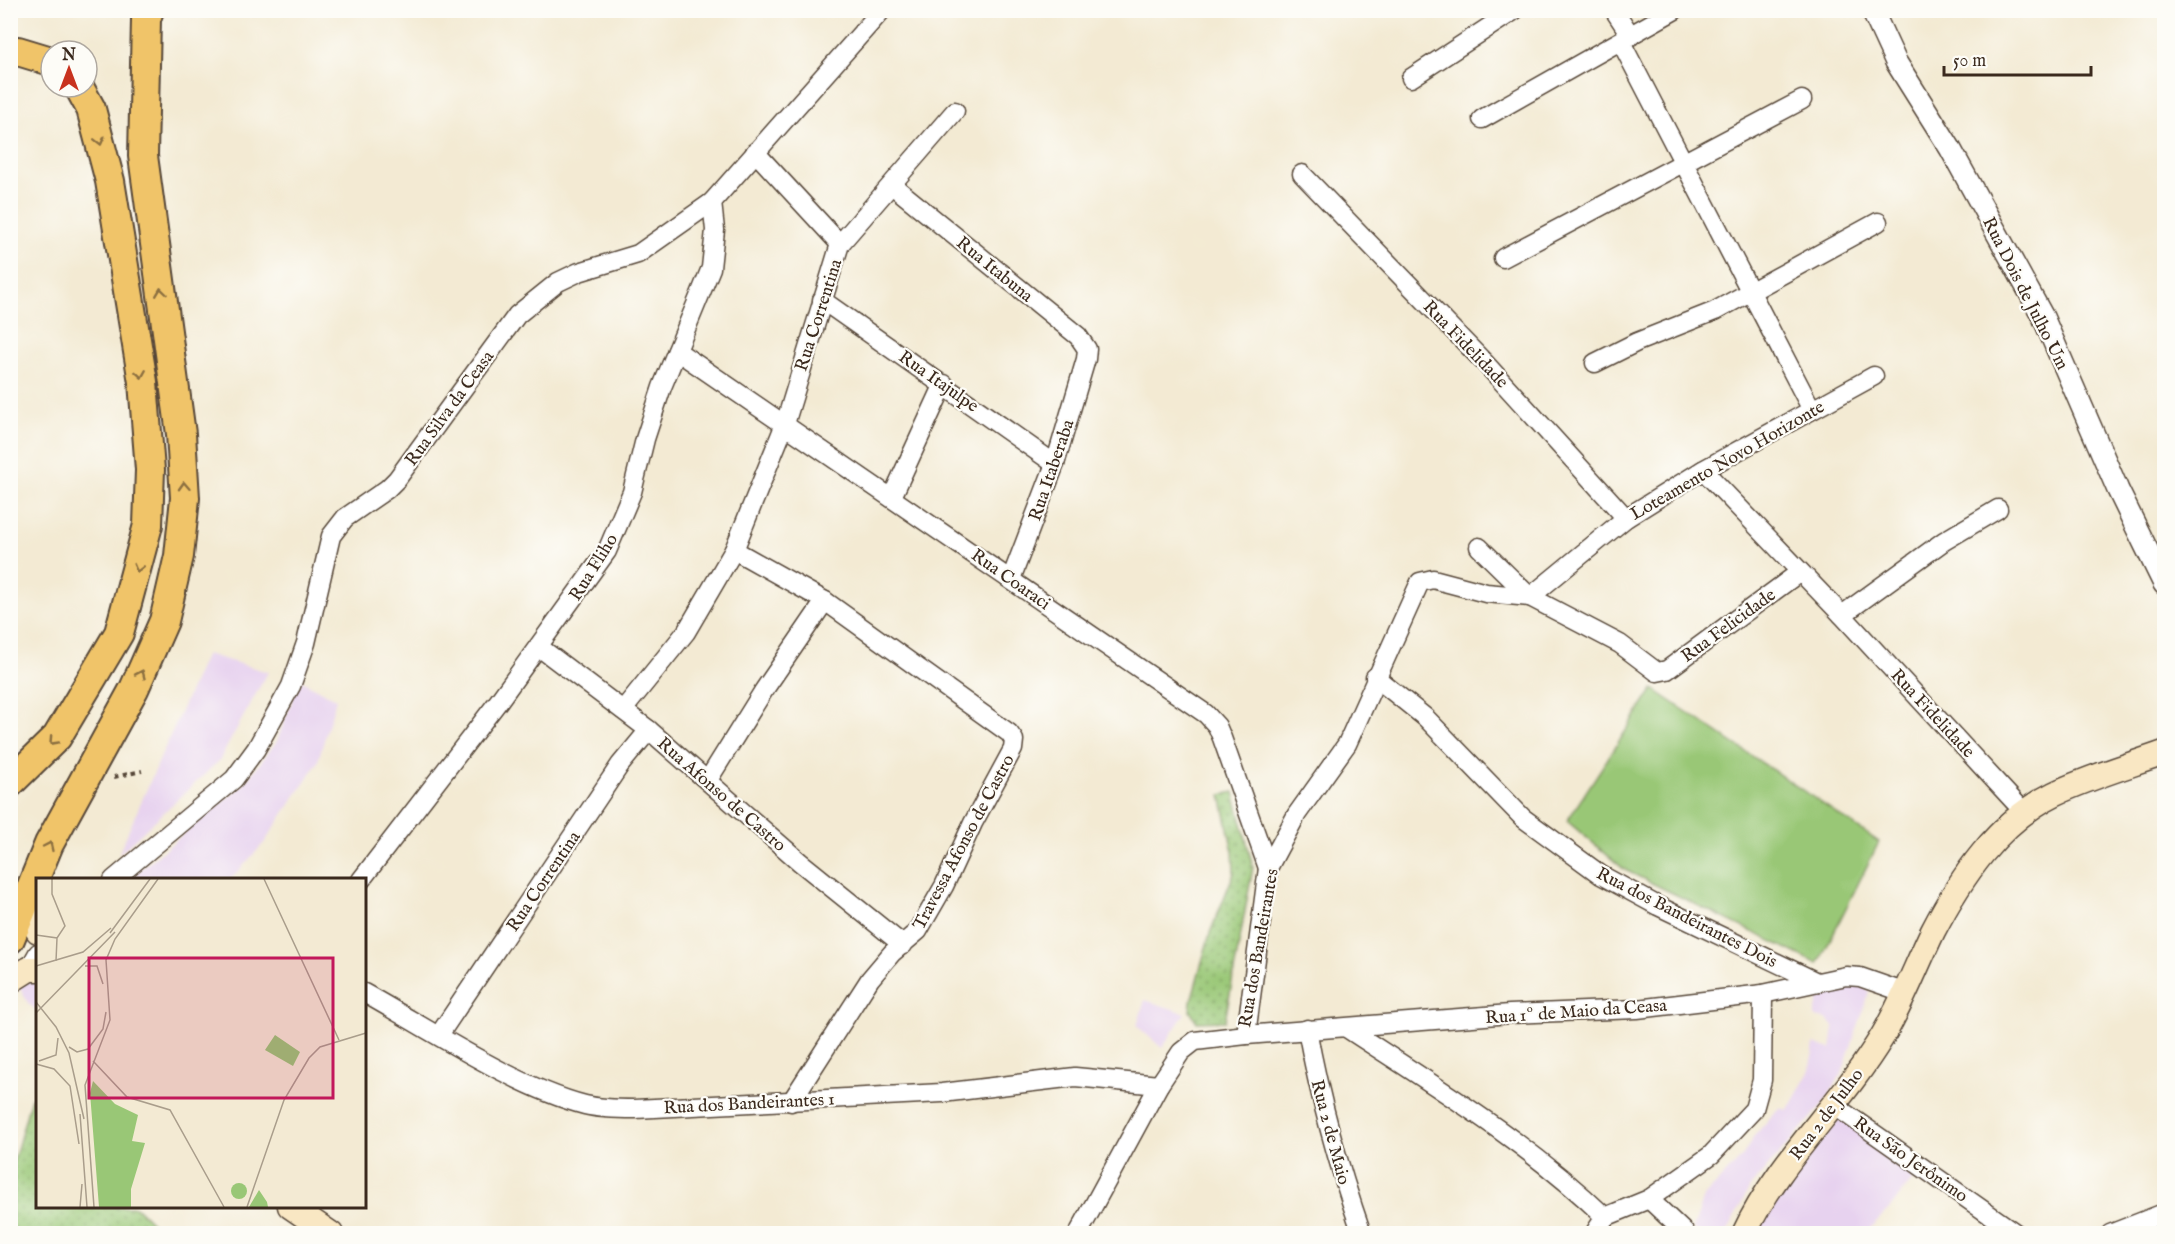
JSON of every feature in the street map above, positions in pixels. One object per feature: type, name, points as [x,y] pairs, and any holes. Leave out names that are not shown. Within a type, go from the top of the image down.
[{"type":"highway","points":[[10,939],[49,844],[134,688],[156,641],[164,621],[179,556],[185,498],[181,434],[143,156],[149,10]]},
{"type":"highway","points":[[10,52],[18,51],[39,57]]},
{"type":"highway","points":[[10,783],[57,737],[119,633],[148,525],[150,470],[143,382],[110,181],[91,109],[86,99]]},
{"type":"main road","name":"Rua 2 de Julho","points":[[1744,1233],[1759,1201],[1835,1106],[1883,1036],[1956,890],[1996,837],[2024,812],[2054,794],[2164,753]]},
{"type":"main road","points":[[28,895],[30,918],[36,928]]},
{"type":"main road","points":[[293,1208],[331,1233]]},
{"type":"street","name":"Rua Silva da Ceasa","points":[[114,878],[234,779],[256,749],[291,686],[306,643],[332,536],[345,518],[387,489],[397,479],[517,315],[558,282],[579,272],[638,254],[712,201],[882,10]]},
{"type":"street","points":[[1411,78],[1515,10]]},
{"type":"street","points":[[1614,10],[1685,162],[1812,410]]},
{"type":"street","points":[[1482,118],[1675,10]]},
{"type":"street","name":"Rua Dois de Julho Um","points":[[1872,10],[1896,62],[1950,148],[2043,317],[2118,490],[2164,584]]},
{"type":"street","points":[[1503,258],[1802,100]]},
{"type":"street","name":"Rua Correntina","points":[[734,550],[785,424],[840,244],[955,111]]},
{"type":"street","points":[[755,152],[840,244]]},
{"type":"street","name":"Rua Fidelidade","points":[[1302,174],[1485,363],[1626,518]]},
{"type":"street","name":"Rua Itabuna","points":[[892,185],[1078,336],[1087,349],[1086,359]]},
{"type":"street","name":"Rua Fliho","points":[[362,878],[591,576],[621,521],[632,492],[645,439],[714,258],[715,230],[712,201]]},
{"type":"street","points":[[1596,363],[1637,342],[1715,311],[1751,293],[1878,222]]},
{"type":"street","name":"Rua Itajulpe","points":[[822,300],[1055,464]]},
{"type":"street","name":"Rua Coaraci","points":[[677,351],[1206,714],[1217,726],[1268,868]]},
{"type":"street","name":"Rua Itaberaba","points":[[1011,579],[1055,464],[1086,359]]},
{"type":"street","name":"Loteamento Novo Horizonte","points":[[1530,597],[1626,518],[1702,470],[1874,376]]},
{"type":"street","points":[[892,497],[944,384]]},
{"type":"street","name":"Rua Fidelidade","points":[[1702,470],[1842,615],[2024,812]]},
{"type":"street","points":[[1842,615],[1944,541],[1998,509]]},
{"type":"street","points":[[1479,547],[1530,597]]},
{"type":"street","points":[[623,710],[686,632],[734,550]]},
{"type":"street","name":"Travessa Afonso de Castro","points":[[734,550],[825,601],[1009,732],[1014,740],[1013,749],[973,823],[944,886],[918,931],[881,964],[791,1102]]},
{"type":"street","name":"Rua Felicidade","points":[[1530,597],[1611,639],[1653,671],[1667,670],[1800,572]]},
{"type":"street","name":"Rua dos Bandeirantes","points":[[1083,1232],[1160,1085],[1182,1052],[1195,1041],[1246,1035],[1268,868],[1297,814],[1347,744],[1418,586],[1428,578],[1486,593],[1530,597]]},
{"type":"street","points":[[708,780],[764,690],[825,601]]},
{"type":"street","name":"Rua Afonso de Castro","points":[[539,647],[649,730],[800,862],[903,945]]},
{"type":"street","name":"Rua dos Bandeirantes Dois","points":[[1375,678],[1426,718],[1523,818],[1601,875],[1658,906],[1817,982]]},
{"type":"street","name":"Rua Correntina","points":[[439,1035],[620,765],[649,730]]},
{"type":"street","name":"Rua 1º de Maio da Ceasa","points":[[1246,1035],[1307,1029],[1348,1029],[1510,1014],[1637,1009],[1763,994],[1846,976],[1860,977],[1903,992]]},
{"type":"street","name":"Rua dos Bandeirantes 1","points":[[366,994],[546,1091],[587,1106],[635,1110],[791,1102],[942,1093],[1076,1077],[1160,1085]]},
{"type":"street","points":[[1594,1233],[1605,1217],[1650,1199],[1711,1155],[1754,1108],[1762,1080],[1763,994]]},
{"type":"street","name":"Rua 2 de Maio","points":[[1307,1029],[1320,1097],[1337,1164],[1362,1233]]},
{"type":"street","points":[[1348,1029],[1441,1088],[1511,1137],[1565,1178],[1605,1217]]},
{"type":"street","name":"Rua São Jerônimo","points":[[1835,1106],[2018,1233]]},
{"type":"street","points":[[1650,1199],[1686,1233]]},
{"type":"street","points":[[2110,1233],[2164,1213]]},
{"type":"shaded area","points":[[206,654],[268,672],[219,761],[118,855]]},
{"type":"shaded area","points":[[300,680],[336,699],[317,764],[264,843],[232,878],[130,878],[244,784],[277,741]]},
{"type":"shaded area","points":[[36,978],[36,1010],[28,1003],[19,986]]},
{"type":"shaded area","points":[[1850,981],[1870,991],[1842,1073],[1823,1104],[1750,1187],[1726,1233],[1701,1233],[1693,1229],[1704,1197],[1743,1156],[1754,1136],[1779,1108],[1788,1110],[1810,1070],[1814,1044],[1831,1049],[1834,1028],[1827,1019],[1814,1017],[1822,987]]},
{"type":"shaded area","points":[[1145,1000],[1185,1013],[1162,1048],[1137,1026]]},
{"type":"shaded area","points":[[1840,1118],[1918,1173],[1890,1208],[1865,1233],[1755,1234],[1764,1215]]},
{"type":"green space","points":[[1653,689],[1879,842],[1818,964],[1625,870],[1567,821]]},
{"type":"green space","points":[[1234,792],[1253,867],[1225,1021],[1197,1022],[1190,1011],[1191,1001],[1210,933],[1234,873],[1233,852],[1221,795]]},
{"type":"green space","points":[[31,1098],[36,1104],[36,1208],[137,1208],[162,1233],[11,1233],[11,1171]]}]
